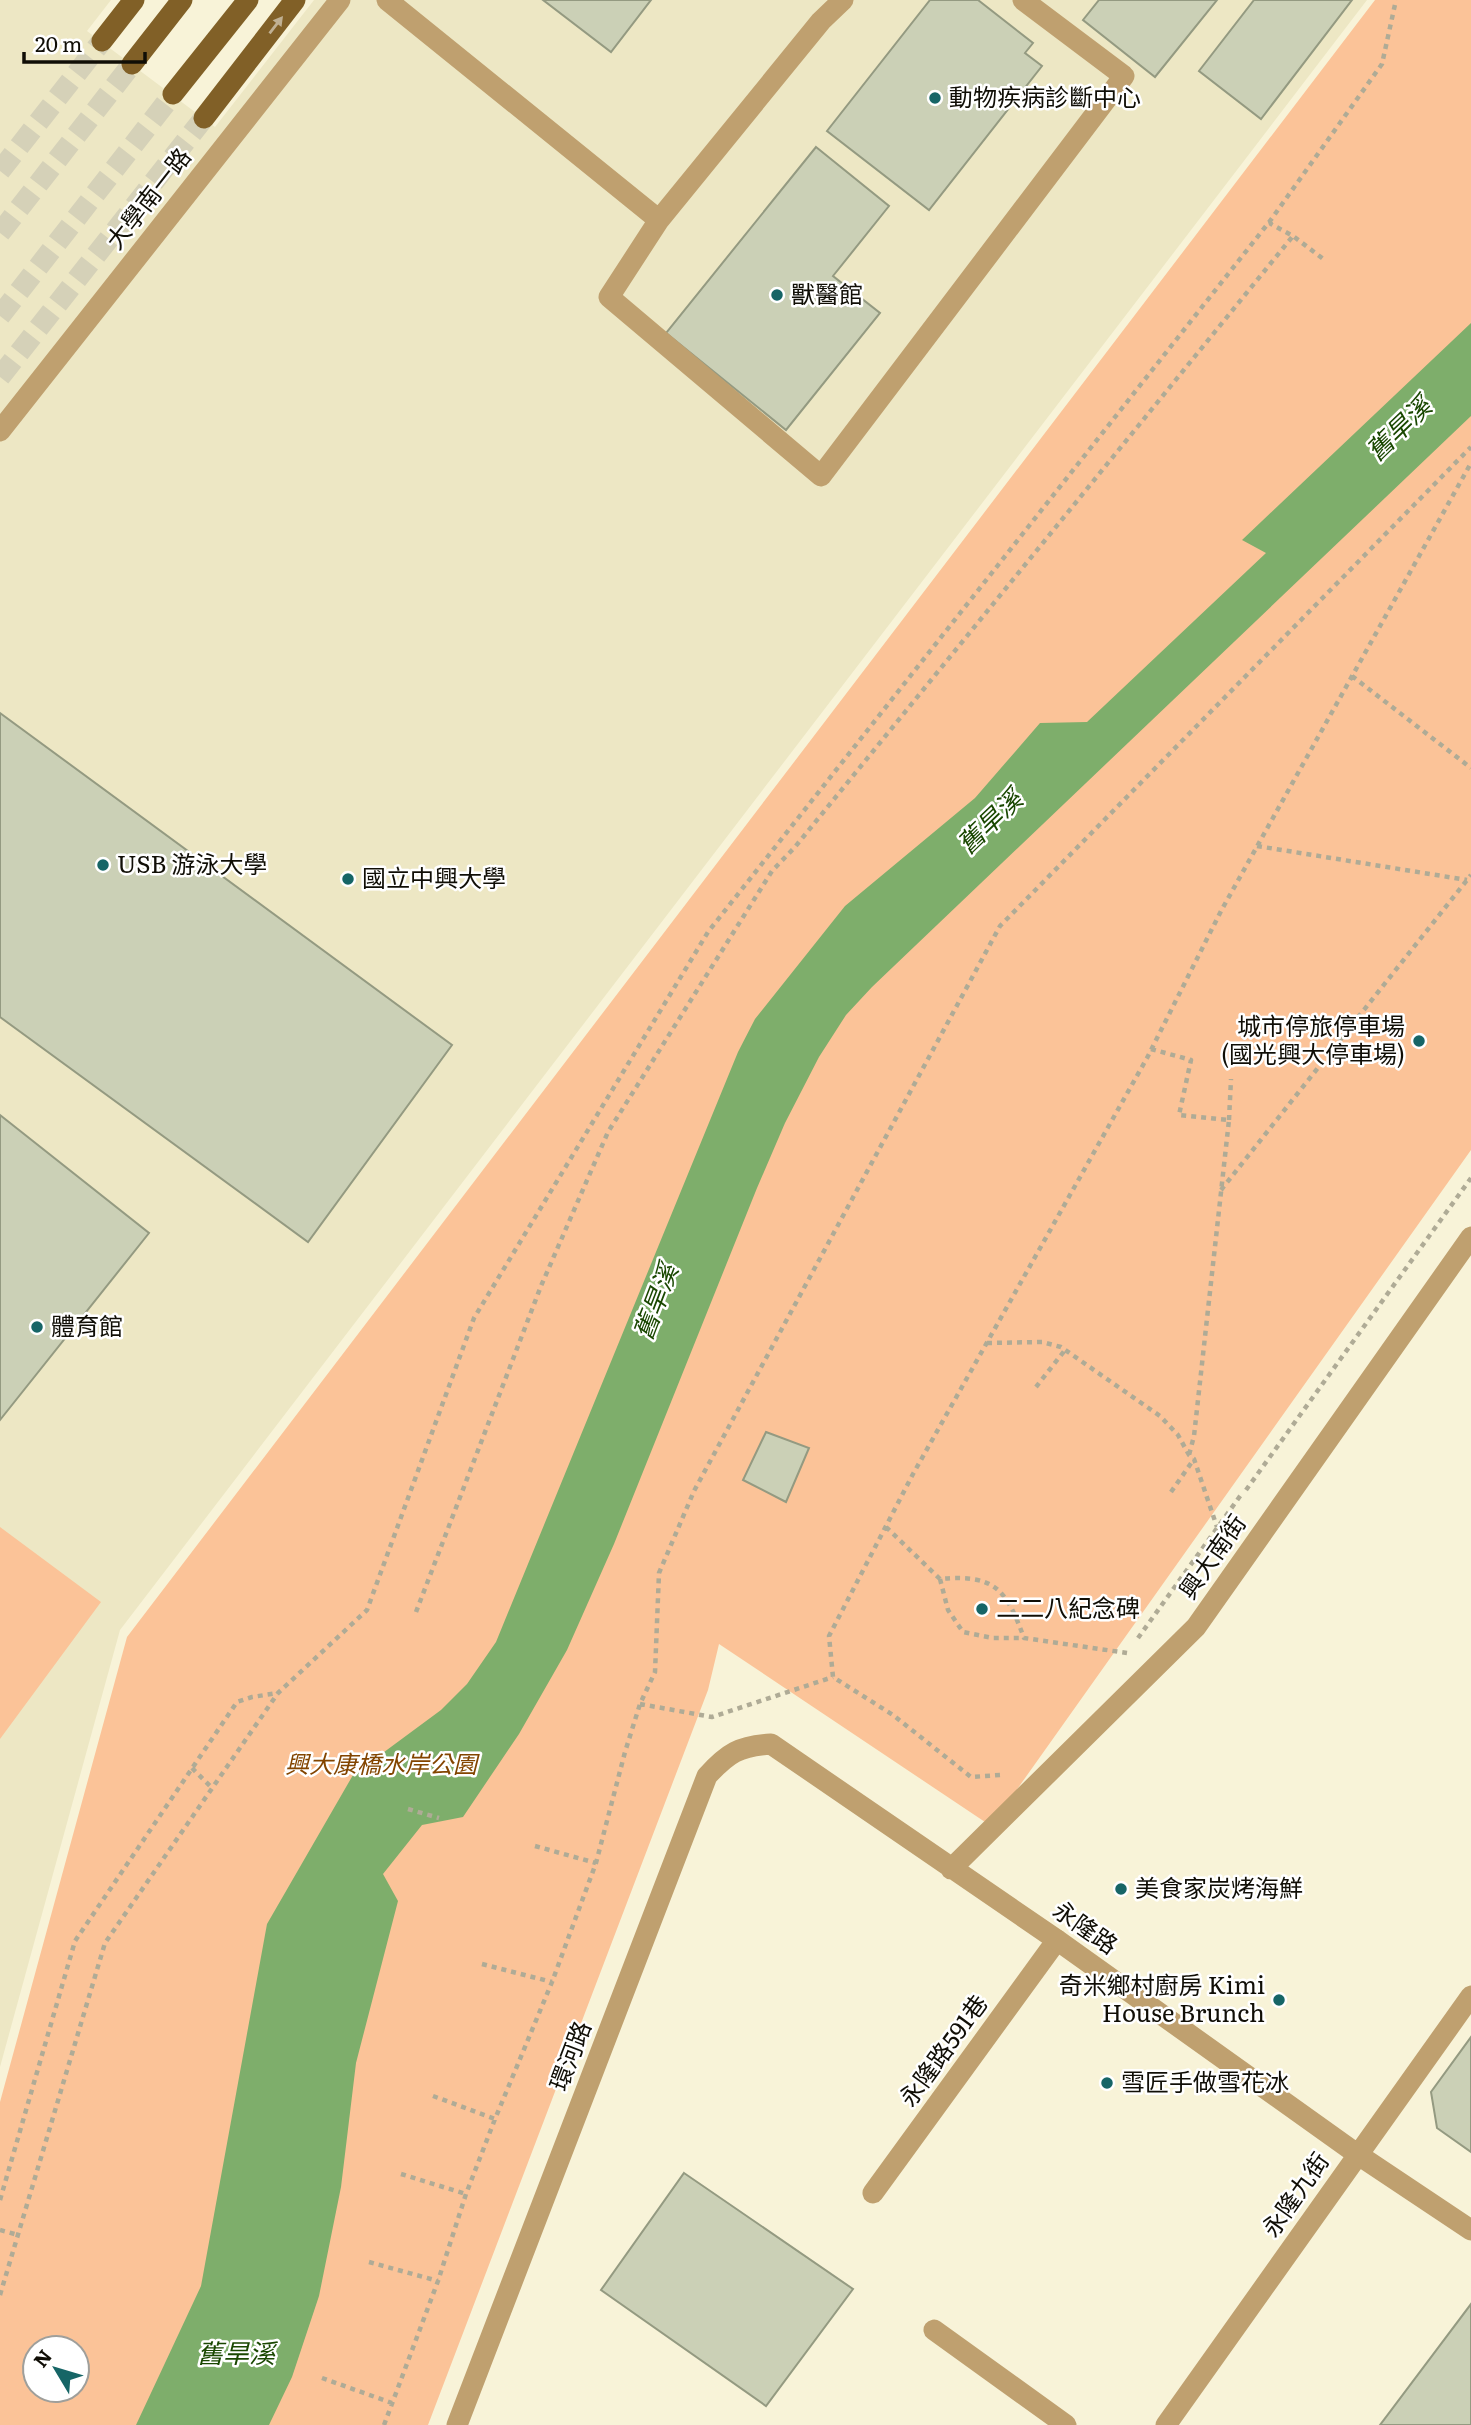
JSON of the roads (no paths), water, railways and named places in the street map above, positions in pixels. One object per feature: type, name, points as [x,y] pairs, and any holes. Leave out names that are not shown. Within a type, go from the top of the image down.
[{"type":"main road","points":[[102,41],[134,0]]},
{"type":"main road","points":[[132,64],[182,0]]},
{"type":"main road","points":[[173,94],[248,0]]},
{"type":"main road","points":[[204,118],[295,0]]},
{"type":"street","name":"大學南一路","points":[[0,431],[340,0]]},
{"type":"street","points":[[387,0],[659,220]]},
{"type":"street","points":[[844,0],[821,21],[659,220],[609,297],[821,475],[1124,76],[1023,0]]},
{"type":"street","name":"興大南街","points":[[951,1869],[1196,1627],[1471,1237]]},
{"type":"street","name":"永隆路","points":[[771,1744],[1057,1940],[1357,2154],[1471,2230]]},
{"type":"street","name":"環河路","points":[[457,2425],[708,1776],[723,1759],[737,1749],[771,1744]]},
{"type":"street","name":"永隆路591巷","points":[[873,2193],[1057,1940]]},
{"type":"street","name":"永隆九街","points":[[1166,2425],[1471,1996]]},
{"type":"street","points":[[934,2330],[1066,2425]]},
{"type":"water","name":"舊旱溪","points":[[1471,323],[1471,416],[872,987],[846,1015],[819,1057],[785,1123],[757,1188],[614,1544],[567,1650],[519,1734],[463,1817],[422,1825],[383,1874],[398,1901],[356,2063],[341,2187],[319,2296],[292,2377],[269,2425],[136,2425],[201,2286],[267,1924],[353,1775],[441,1710],[467,1684],[496,1642],[738,1052],[755,1019],[845,906],[975,798],[1040,723],[1087,722],[1266,553],[1242,540]]},
{"type":"tunnel","points":[[0,171],[102,41]]},
{"type":"tunnel","points":[[0,233],[132,64]]},
{"type":"tunnel","points":[[0,316],[173,94]]},
{"type":"tunnel","points":[[0,377],[204,118]]},
{"type":"place","name":"動物疾病診斷中心","points":[[935,98]]},
{"type":"place","name":"獸醫館","points":[[777,295]]},
{"type":"place","name":"USB 游泳大學","points":[[103,865]]},
{"type":"place","name":"國立中興大學","points":[[348,879]]},
{"type":"place","name":"城市停旅停車場 (國光興大停車場)","points":[[1419,1041]]},
{"type":"place","name":"體育館","points":[[37,1327]]},
{"type":"place","name":"二二八紀念碑","points":[[982,1609]]},
{"type":"place","name":"美食家炭烤海鮮","points":[[1121,1889]]},
{"type":"place","name":"奇米鄉村廚房 Kimi House Brunch","points":[[1279,2000]]},
{"type":"place","name":"雪匠手做雪花冰","points":[[1107,2083]]},
{"type":"park label","name":"興大康橋水岸公園","points":[[381,1765]]}]
